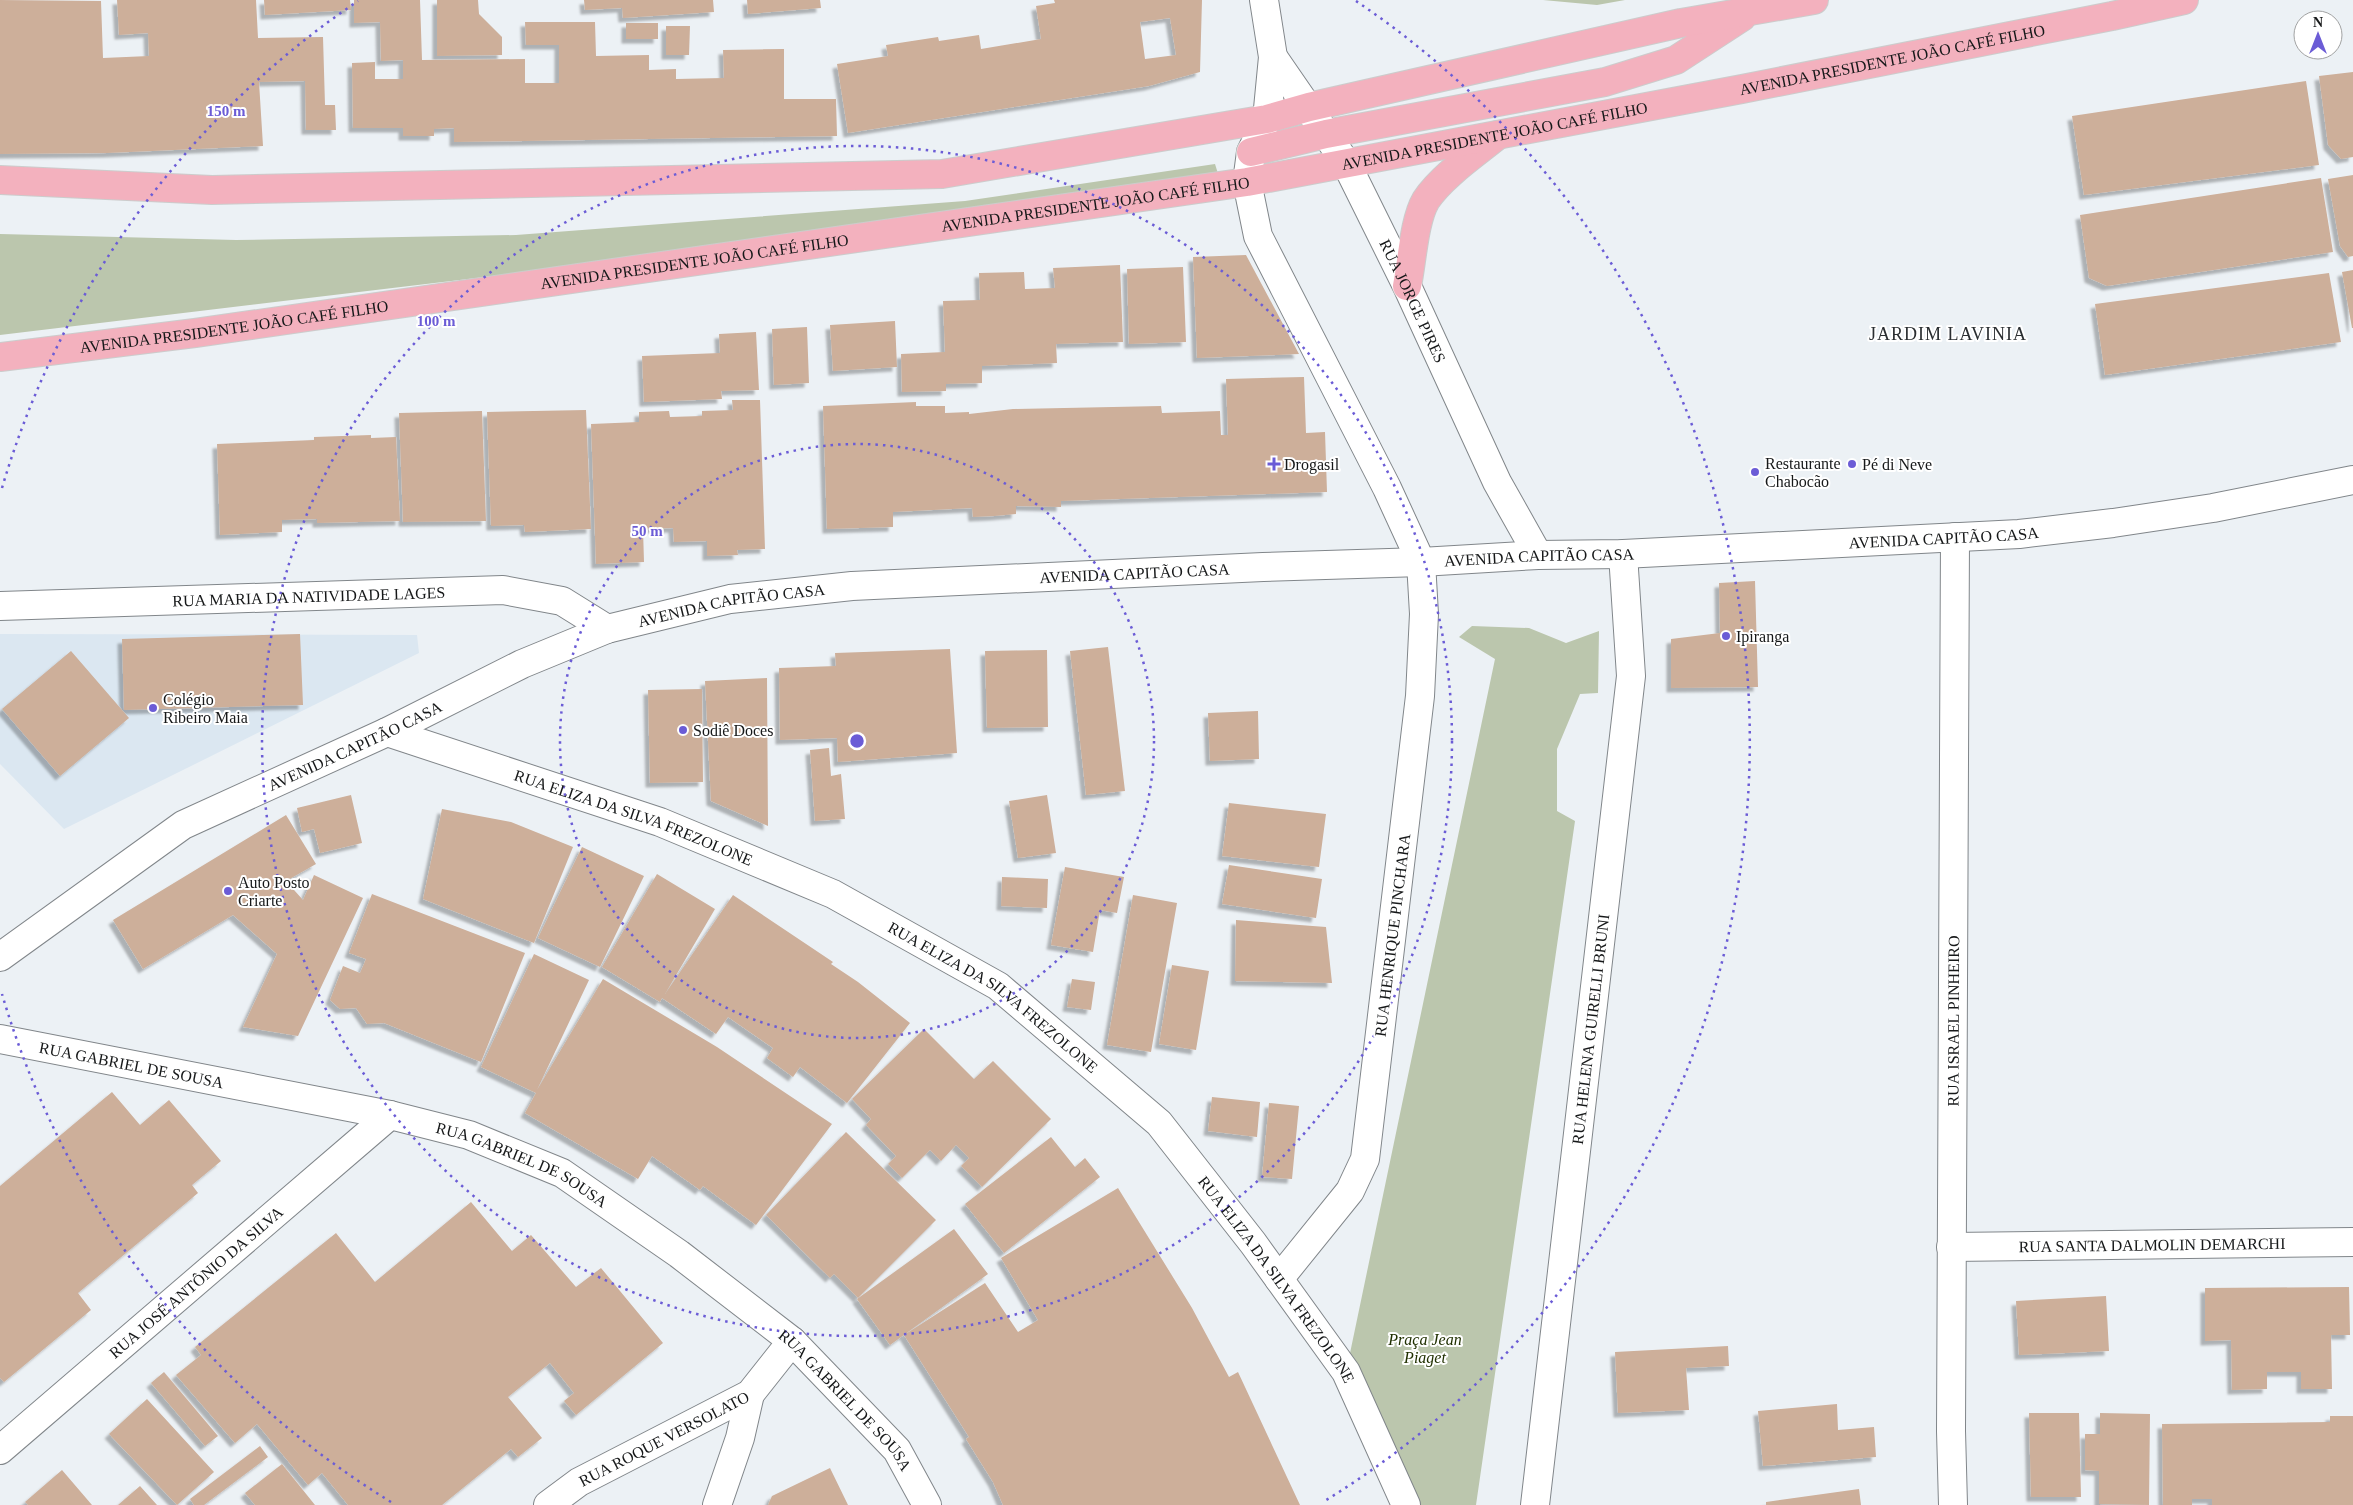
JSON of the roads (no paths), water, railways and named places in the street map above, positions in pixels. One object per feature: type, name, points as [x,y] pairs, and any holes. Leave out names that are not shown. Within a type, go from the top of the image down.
[{"type":"main road","points":[[0,180],[212,190],[942,174],[1267,119],[1309,107],[1682,23],[1814,0]]},
{"type":"main road","name":"AVENIDA PRESIDENTE JOÃO CAFÉ FILHO","points":[[0,357],[205,332],[1247,182],[1742,90],[2184,0]]},
{"type":"main road","points":[[1251,152],[1326,134],[1605,82],[1676,60],[1751,11]]},
{"type":"main road","points":[[1407,286],[1418,224],[1426,201],[1438,186],[1499,134]]},
{"type":"street","name":"RUA JORGE PIRES","points":[[1264,0],[1273,56],[1267,119],[1251,152],[1247,182],[1258,236],[1387,488],[1421,562]]},
{"type":"street","name":"RUA JORGE PIRES","points":[[1273,56],[1346,163],[1407,286],[1497,482],[1538,555]]},
{"type":"street","name":"AVENIDA CAPITÃO CASA","points":[[0,957],[183,825],[387,732],[522,664],[607,629],[730,598],[852,586],[1263,567],[1421,562],[1538,555],[1623,554],[2018,534],[2113,524],[2213,508],[2353,480]]},
{"type":"street","name":"RUA ISRAEL PINHEIRO","points":[[1953,1505],[1951,1247],[1955,537]]},
{"type":"street","name":"RUA HELENA GUIRELLI BRUNI","points":[[1535,1505],[1631,676],[1623,554]]},
{"type":"street","name":"RUA HENRIQUE PINCHARA","points":[[1280,1280],[1350,1191],[1365,1159],[1420,696],[1424,614],[1421,562]]},
{"type":"street","name":"RUA MARIA DA NATIVIDADE LAGES","points":[[0,606],[503,590],[562,600],[607,629]]},
{"type":"street","name":"RUA ELIZA DA SILVA FREZOLONE","points":[[387,732],[660,822],[833,894],[998,986],[1159,1123],[1280,1280],[1346,1372],[1406,1505]]},
{"type":"street","name":"RUA GABRIEL DE SOUSA","points":[[0,1039],[390,1115],[470,1135],[562,1174],[679,1254],[792,1341],[897,1450],[927,1505]]},
{"type":"street","name":"RUA JOSÉ ANTÔNIO DA SILVA","points":[[0,1450],[390,1115]]},
{"type":"street","name":"RUA SANTA DALMOLIN DEMARCHI","points":[[1951,1247],[2353,1242]]},
{"type":"street","name":"RUA ROQUE VERSOLATO","points":[[548,1505],[579,1482],[750,1394],[792,1341]]},
{"type":"street","points":[[716,1505],[740,1438],[750,1394]]},
{"type":"place","name":"Drogasil","points":[[1274,464]]},
{"type":"place","name":"Pé di Neve","points":[[1852,464]]},
{"type":"place","name":"Restaurante Chabocão","points":[[1755,472]]},
{"type":"place","name":"Ipiranga","points":[[1726,636]]},
{"type":"place","name":"Colégio Ribeiro Maia","points":[[153,708]]},
{"type":"place","name":"Sodiê Doces","points":[[683,730]]},
{"type":"place","name":"Auto Posto Criarte","points":[[228,891]]},
{"type":"district","name":"JARDIM LAVINIA","points":[[1948,334]]},
{"type":"park label","name":"Praça Jean Piaget","points":[[1425,1348]]}]
